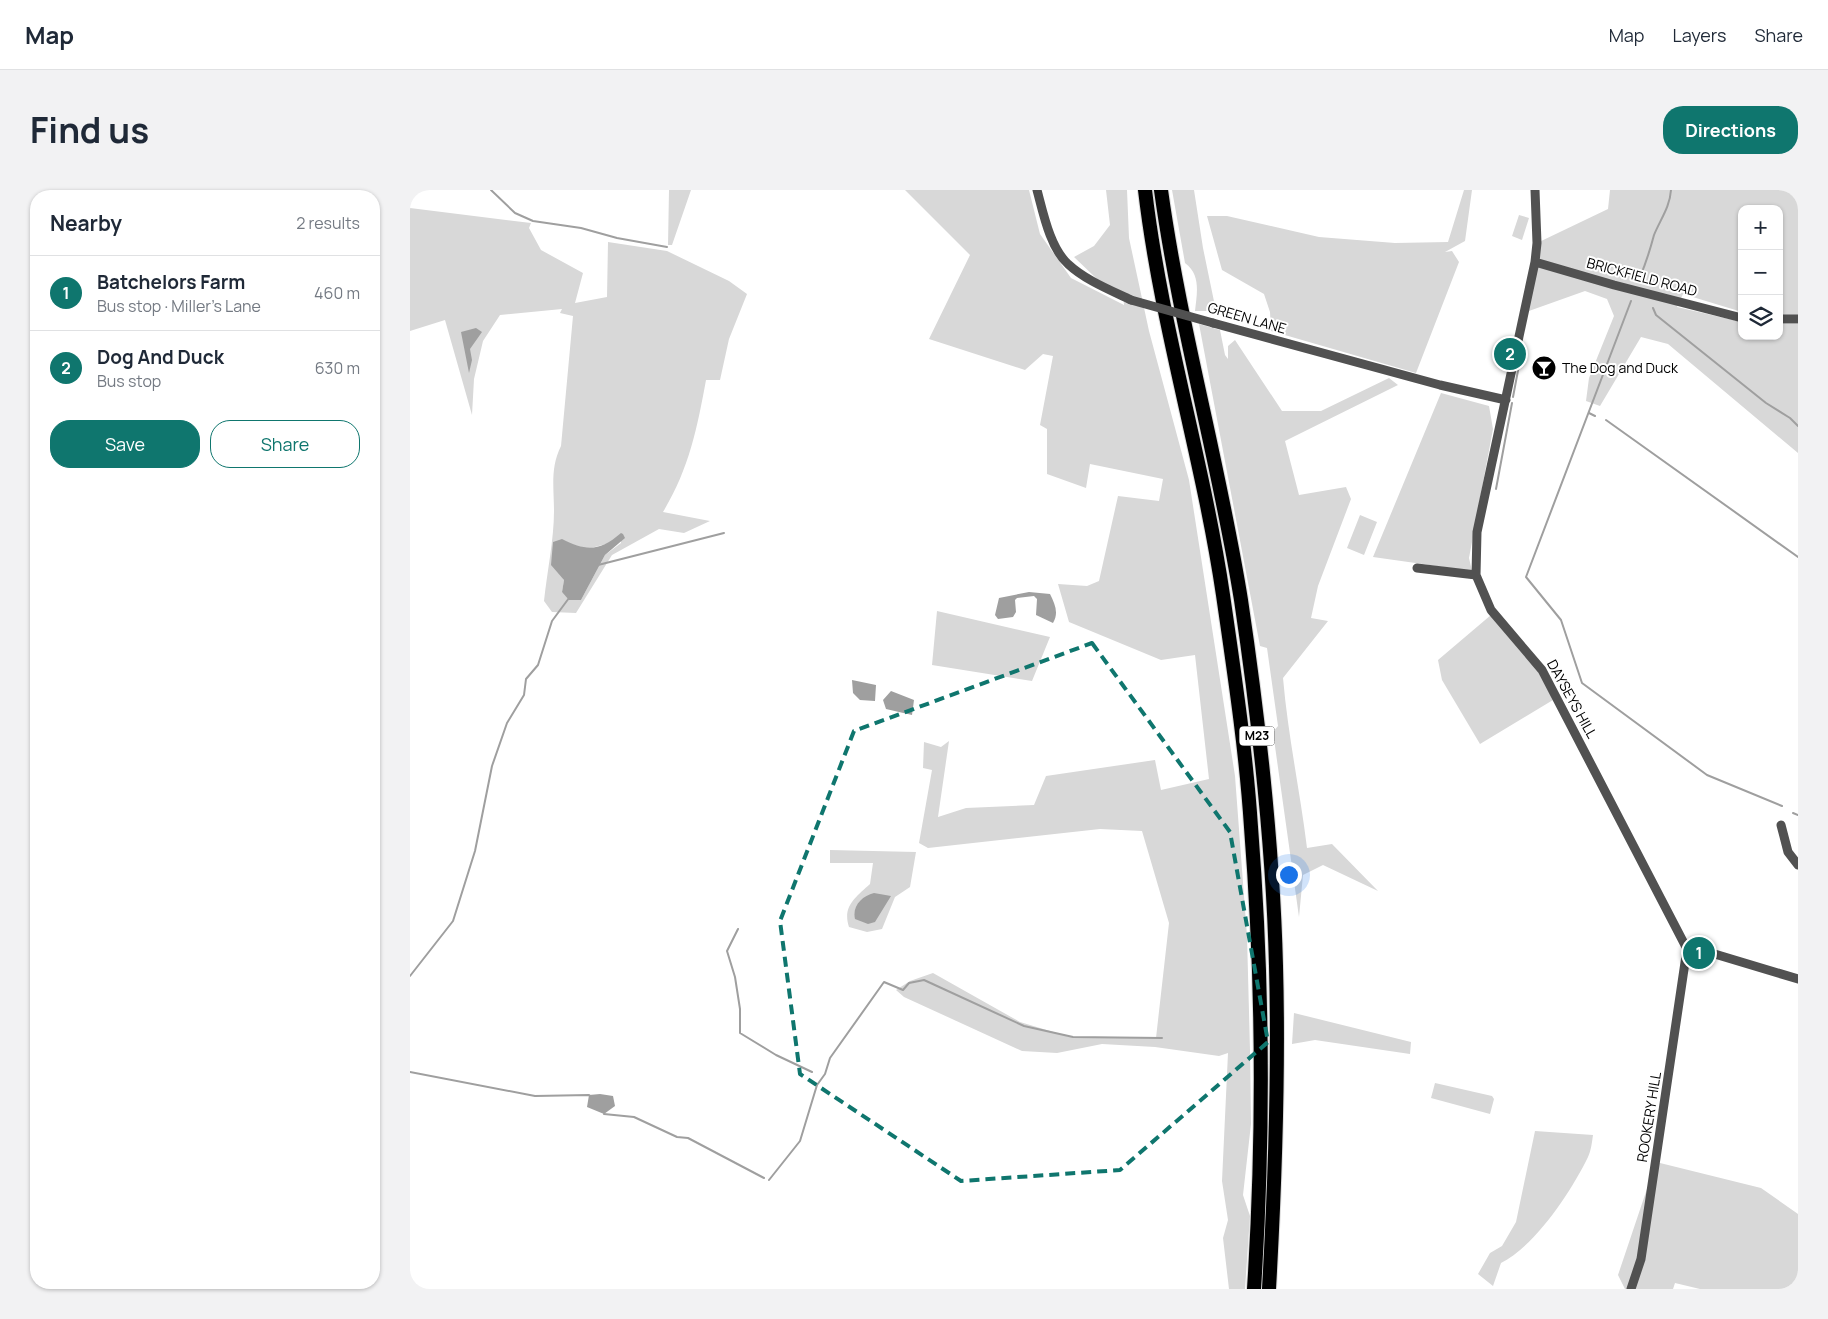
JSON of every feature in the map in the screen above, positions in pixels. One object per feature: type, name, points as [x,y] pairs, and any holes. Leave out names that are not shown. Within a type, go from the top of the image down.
[{"type":"highway","name":"M23","points":[[1145,190],[1156,268],[1205,498],[1222,593],[1251,825],[1259,967],[1262,1086],[1259,1204],[1254,1289]]},
{"type":"highway","name":"M23","points":[[1161,190],[1170,256],[1240,600],[1268,826],[1276,965],[1277,1086],[1274,1206],[1269,1289]]},
{"type":"street","name":"GREEN LANE","points":[[1037,190],[1047,230],[1066,263],[1094,282],[1131,300],[1440,385],[1506,400]]},
{"type":"street","name":"DAYSEYS HILL","points":[[1536,190],[1537,243],[1535,262],[1477,532],[1476,575],[1491,610],[1542,670],[1687,949]]},
{"type":"street","name":"BRICKFIELD ROAD","points":[[1535,262],[1614,285],[1738,317]]},
{"type":"street","points":[[1783,319],[1798,318]]},
{"type":"street","points":[[1417,568],[1476,575]]},
{"type":"street","points":[[1781,825],[1788,852],[1798,865]]},
{"type":"street","points":[[1687,949],[1698,949],[1798,979]]},
{"type":"street","name":"ROOKERY HILL","points":[[1631,1289],[1641,1258],[1687,949]]},
{"type":"highlighted area","points":[[1092,643],[1230,832],[1268,1042],[1120,1170],[961,1181],[800,1074],[780,921],[854,731]]},
{"type":"shaded area","points":[[669,190],[691,190],[672,245],[668,245]]},
{"type":"shaded area","points":[[905,190],[1029,190],[1040,234],[1071,278],[1124,305],[1123,292],[1098,280],[1074,257],[1094,246],[1110,225],[1106,190],[1127,190],[1129,238],[1149,331],[1189,480],[1235,776],[1247,936],[1250,1050],[1251,1124],[1243,1195],[1250,1216],[1245,1289],[1229,1289],[1223,1238],[1228,1220],[1222,1181],[1228,1053],[1219,1056],[1155,1047],[1102,1044],[1057,1053],[1022,1051],[904,997],[896,990],[910,981],[933,973],[1020,1022],[1070,1037],[1156,1038],[1169,923],[1142,831],[1100,829],[928,848],[919,843],[932,770],[923,768],[924,742],[941,747],[949,741],[938,817],[966,808],[1034,805],[1046,776],[1155,760],[1161,790],[1209,779],[1195,655],[1161,660],[1069,622],[1058,584],[1087,586],[1099,581],[1118,496],[1159,501],[1163,479],[1090,464],[1086,488],[1047,474],[1047,429],[1040,425],[1053,356],[1043,354],[1025,370],[929,339],[970,255]]},
{"type":"shaded area","points":[[1172,190],[1194,190],[1203,248],[1216,311],[1195,311],[1196,279],[1194,273],[1185,263]]},
{"type":"shaded area","points":[[1464,190],[1472,190],[1465,241],[1445,252],[1452,251],[1459,262],[1416,373],[1271,331],[1270,312],[1264,294],[1222,270],[1207,216],[1227,216],[1319,237],[1395,243],[1448,242]]},
{"type":"shaded area","points":[[1610,190],[1798,190],[1798,319],[1783,319],[1783,205],[1738,205],[1738,311],[1683,294],[1677,307],[1738,321],[1738,340],[1783,340],[1783,324],[1798,324],[1798,453],[1668,344],[1641,337],[1600,406],[1586,401],[1589,378],[1614,316],[1607,299],[1585,291],[1523,313],[1537,243],[1608,209]]},
{"type":"shaded area","points":[[410,208],[531,223],[529,228],[541,250],[583,273],[575,303],[607,297],[608,242],[667,251],[729,281],[747,294],[729,339],[720,380],[706,380],[686,464],[663,512],[710,521],[684,533],[659,529],[612,555],[576,613],[552,612],[544,601],[553,533],[554,470],[561,446],[573,316],[560,313],[562,309],[500,315],[483,341],[474,379],[472,415],[445,320],[410,331]],"holes":[[[621,534],[621,543],[605,555],[581,600],[562,592],[564,580],[561,574],[587,549],[610,543]]]},
{"type":"shaded area","points":[[1519,215],[1529,218],[1522,240],[1512,236]]},
{"type":"shaded area","points":[[1199,324],[1220,330],[1225,355],[1228,359],[1228,346],[1235,340],[1282,411],[1321,411],[1389,378],[1398,385],[1285,441],[1299,495],[1346,487],[1351,499],[1318,586],[1311,618],[1328,621],[1283,678],[1307,848],[1332,844],[1378,891],[1323,865],[1303,875],[1299,917],[1273,732],[1278,726],[1267,648],[1260,646]]},
{"type":"shaded area","points":[[476,328],[482,332],[470,349],[472,360],[469,373],[461,332]]},
{"type":"shaded area","points":[[1441,393],[1489,406],[1493,429],[1469,558],[1472,571],[1373,557]]},
{"type":"shaded area","points":[[1360,515],[1377,522],[1364,555],[1347,548]]},
{"type":"shaded area","points":[[621,533],[625,538],[605,555],[581,600],[569,600],[562,592],[564,580],[551,565],[553,542],[562,539],[578,546],[592,548],[606,544]]},
{"type":"shaded area","points":[[1029,592],[1050,594],[1056,612],[1053,623],[1036,615],[1037,599],[1034,596],[1017,598],[1015,600],[1016,612],[1013,617],[998,619],[995,615],[999,598]]},
{"type":"shaded area","points":[[937,611],[1050,637],[1032,681],[932,665]]},
{"type":"shaded area","points":[[1491,615],[1538,671],[1553,700],[1480,744],[1442,680],[1438,660]]},
{"type":"shaded area","points":[[852,680],[876,685],[875,701],[860,700],[853,693]]},
{"type":"shaded area","points":[[891,691],[914,700],[912,715],[886,709],[883,700]]},
{"type":"shaded area","points":[[830,850],[916,852],[910,887],[895,897],[882,929],[867,932],[849,927],[847,920],[847,913],[852,902],[870,884],[873,863],[830,863]]},
{"type":"shaded area","points":[[874,893],[891,896],[875,922],[868,924],[855,919],[854,914],[859,902],[866,896]]},
{"type":"shaded area","points":[[1294,1013],[1411,1042],[1410,1054],[1315,1040],[1292,1044]]},
{"type":"shaded area","points":[[1435,1083],[1492,1096],[1494,1099],[1490,1114],[1431,1098]]},
{"type":"shaded area","points":[[589,1095],[613,1096],[615,1106],[604,1114],[587,1107]]},
{"type":"shaded area","points":[[1535,1131],[1593,1135],[1590,1152],[1572,1186],[1551,1217],[1527,1244],[1501,1263],[1493,1286],[1478,1274],[1490,1253],[1502,1246],[1516,1222]]},
{"type":"shaded area","points":[[1656,1162],[1761,1188],[1798,1214],[1798,1289],[1700,1289],[1675,1283],[1673,1289],[1625,1289],[1618,1275]]},
{"type":"waterway","points":[[491,190],[515,213],[533,221],[581,228],[617,238],[667,247]]},
{"type":"waterway","points":[[1640,277],[1654,235],[1667,208],[1671,190]]},
{"type":"waterway","points":[[1631,301],[1526,577],[1561,620],[1582,683],[1707,775],[1782,806]]},
{"type":"waterway","points":[[1653,308],[1656,315],[1766,403],[1790,418],[1798,426]]},
{"type":"waterway","points":[[1513,397],[1520,360]]},
{"type":"waterway","points":[[1496,489],[1512,403]]},
{"type":"waterway","points":[[1589,413],[1595,416]]},
{"type":"waterway","points":[[1606,420],[1798,557]]},
{"type":"waterway","points":[[598,565],[724,533]]},
{"type":"waterway","points":[[410,976],[453,921],[475,851],[492,766],[507,723],[524,695],[526,679],[538,665],[552,621],[569,598]]},
{"type":"waterway","points":[[1793,813],[1798,815]]},
{"type":"waterway","points":[[738,929],[727,951],[735,977],[740,1009],[740,1033],[776,1055],[812,1072]]},
{"type":"waterway","points":[[769,1180],[800,1141],[817,1085],[825,1074],[830,1058],[884,982],[903,990],[909,983],[924,980],[1024,1026],[1073,1037],[1162,1038]]},
{"type":"waterway","points":[[410,1072],[535,1096],[590,1096]]},
{"type":"waterway","points":[[604,1114],[634,1117],[677,1137],[688,1138],[764,1178]]},
{"type":"place","name":"Dog And Duck","points":[[1510,354]]},
{"type":"place","name":"The Dog and Duck","points":[[1544,368]]},
{"type":"place","name":"Batchelors Farm","points":[[1699,953]]}]
